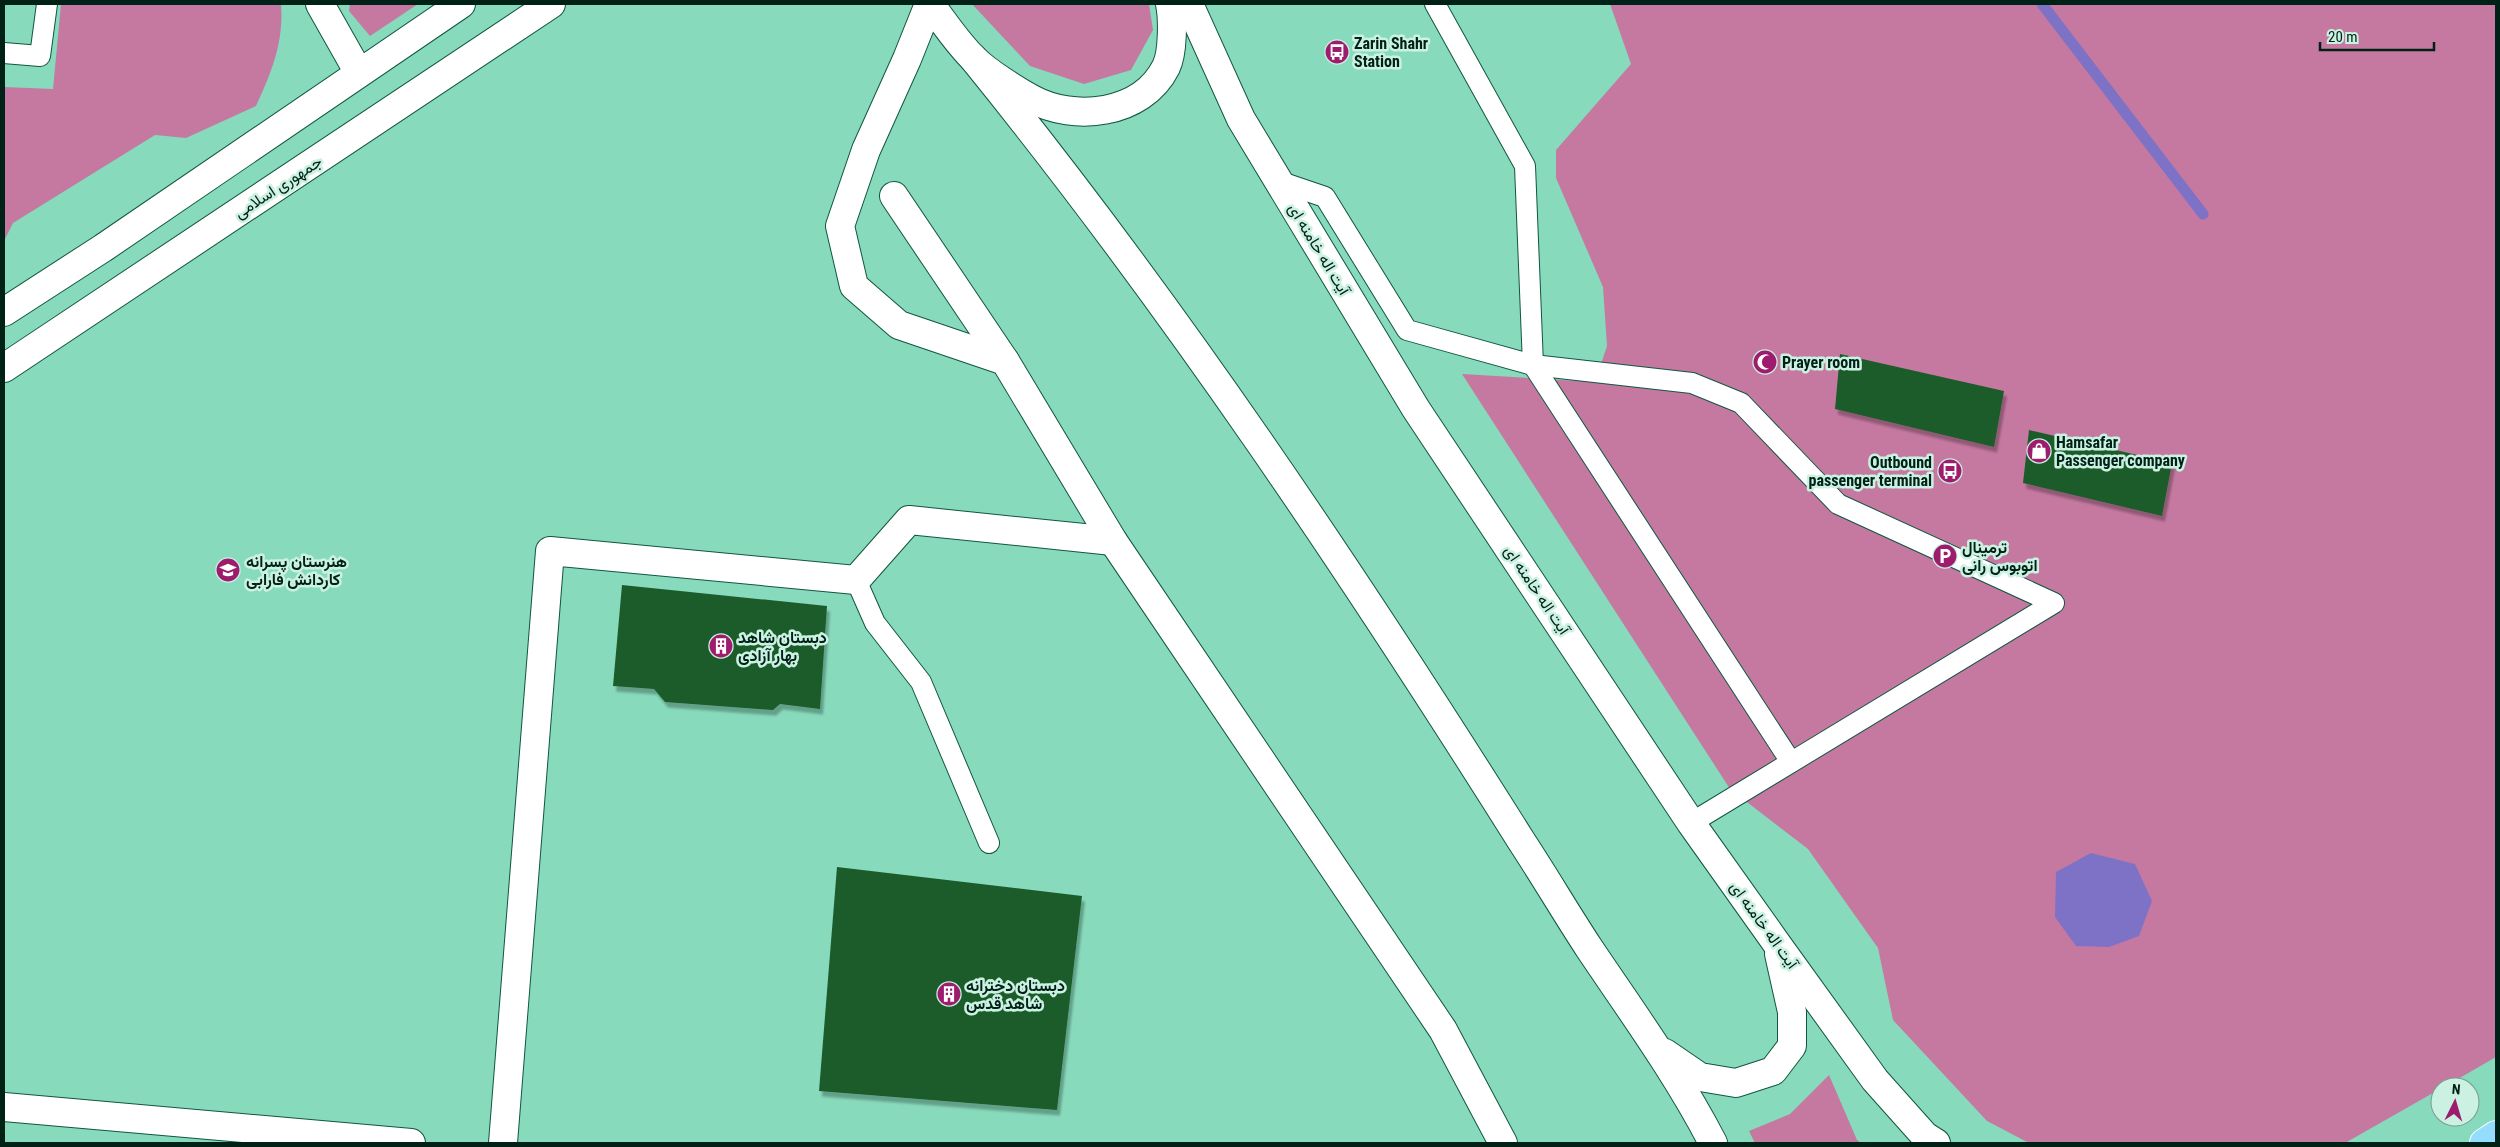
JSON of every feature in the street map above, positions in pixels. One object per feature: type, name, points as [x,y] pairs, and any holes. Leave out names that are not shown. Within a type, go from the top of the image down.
[{"type":"highway","points":[[2484,1143],[2496,1135]]},
{"type":"main road","points":[[320,4],[359,73]]},
{"type":"main road","points":[[4,312],[103,248],[461,4]]},
{"type":"main road","name":"جمهوری اسلامی","points":[[4,368],[551,4]]},
{"type":"main road","points":[[1005,361],[899,325],[854,286],[840,226],[866,150],[908,59],[929,4],[1040,141],[1186,336],[1402,652],[1588,946],[1658,1048],[1714,1143]]},
{"type":"main road","points":[[973,58],[1033,100],[1072,112],[1116,109],[1146,93],[1166,67],[1173,22],[1170,4]]},
{"type":"main road","name":"آیت اله خامنه ای","points":[[1189,4],[1241,119],[1416,409],[1691,823],[1875,1080],[1925,1136],[1936,1143]]},
{"type":"main road","points":[[894,196],[1005,361],[1113,541],[1443,1030],[1504,1143]]},
{"type":"main road","points":[[503,1143],[550,550],[856,580],[909,520],[1113,541]]},
{"type":"main road","points":[[1658,1048],[1700,1077],[1736,1083],[1773,1071],[1792,1046],[1792,1012],[1777,944]]},
{"type":"main road","points":[[4,1107],[411,1143]]},
{"type":"main road","points":[[2470,1143],[2496,1130]]},
{"type":"lane","points":[[4,53],[40,56],[47,4]]},
{"type":"lane","points":[[1435,4],[1525,166],[1533,365],[1791,762]]},
{"type":"lane","points":[[1278,181],[1325,197],[1407,330],[1533,365],[1692,383],[1741,403],[1838,504],[2054,603],[1691,823]]},
{"type":"lane","points":[[856,580],[875,623],[921,682],[989,843]]},
{"type":"shaded area","points":[[61,4],[281,4],[281,31],[272,69],[256,106],[186,138],[155,135],[13,223],[4,241],[4,87],[53,89]]},
{"type":"shaded area","points":[[350,4],[418,4],[370,36],[349,11]]},
{"type":"shaded area","points":[[972,4],[1149,4],[1153,30],[1131,70],[1084,84],[1030,66]]},
{"type":"shaded area","points":[[1610,4],[2496,4],[2496,1057],[2461,1077],[2430,1077],[2430,1095],[2345,1143],[2029,1143],[1987,1121],[1893,1020],[1878,948],[1808,849],[1730,789],[1462,374],[1595,382],[1607,346],[1603,287],[1556,178],[1556,150],[1631,64]]},
{"type":"shaded area","points":[[2091,853],[2135,864],[2152,901],[2139,936],[2109,947],[2076,946],[2055,917],[2056,872]]},
{"type":"shaded area","points":[[1829,1075],[1857,1140],[1861,1143],[1755,1143],[1749,1131],[1790,1114]]},
{"type":"building","points":[[1840,354],[2004,391],[1994,447],[1835,409]]},
{"type":"building","points":[[2029,430],[2172,463],[2162,516],[2023,483]]},
{"type":"building","name":"دبستان شاهد بهار آزادی","points":[[622,585],[827,606],[820,709],[780,704],[773,710],[665,702],[654,689],[613,686]]},
{"type":"building","name":"دبستان دخترانه شاهد قدس","points":[[837,867],[1082,896],[1057,1110],[819,1091]]},
{"type":"waterway","points":[[2042,4],[2203,214]]},
{"type":"place","name":"Zarin Shahr Station","points":[[1337,52]]},
{"type":"place","name":"Prayer room","points":[[1765,362]]},
{"type":"place","name":"Hamsafar Passenger company","points":[[2039,451]]},
{"type":"place","name":"Outbound passenger terminal","points":[[1950,471]]},
{"type":"place","name":"ترمینال اتوبوس رانی","points":[[1945,556]]},
{"type":"place","name":"هنرستان پسرانه کاردانش فارابی","points":[[228,570]]},
{"type":"place","name":"دبستان شاهد بهار آزادی","points":[[721,646]]},
{"type":"place","name":"دبستان دخترانه شاهد قدس","points":[[949,994]]}]
